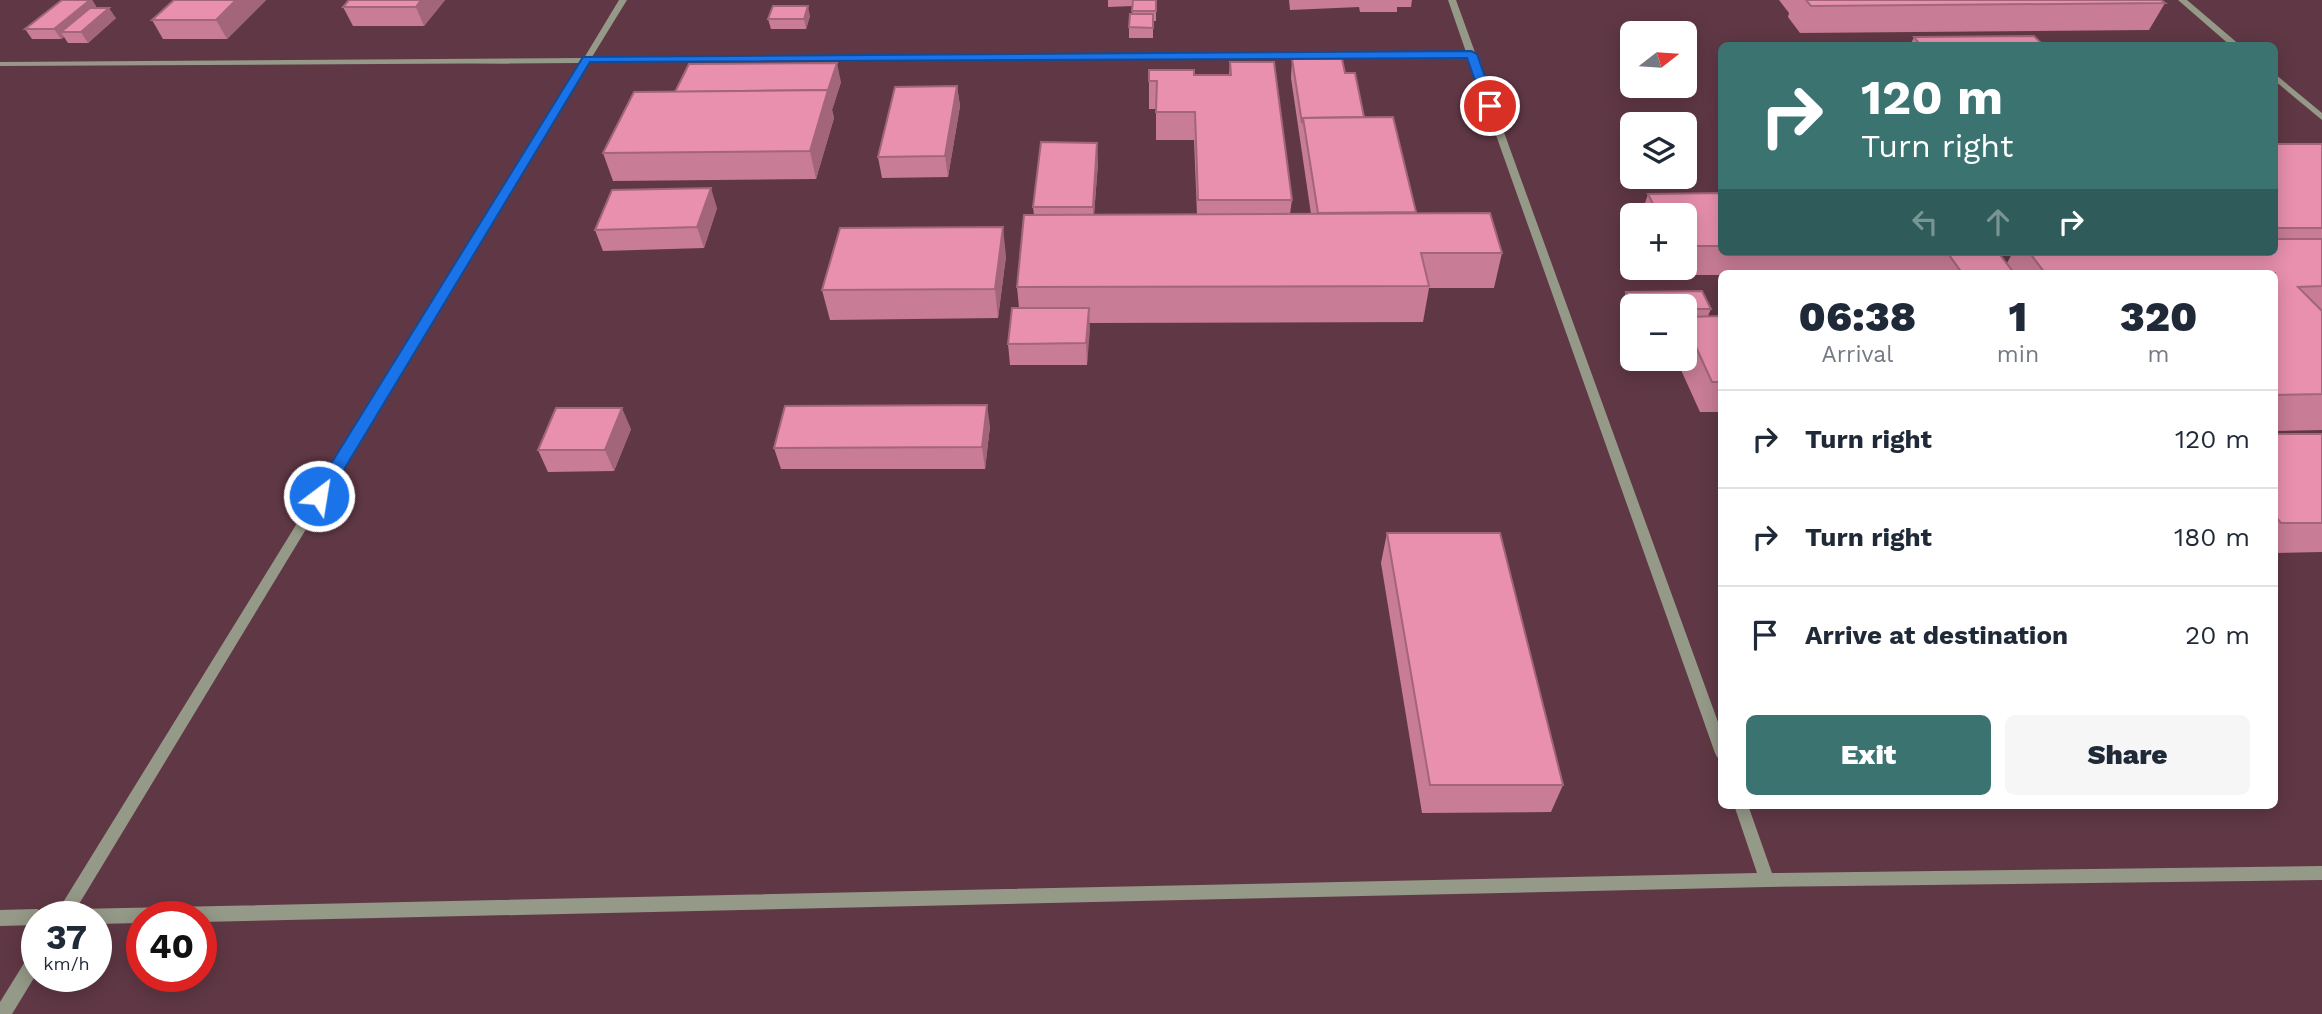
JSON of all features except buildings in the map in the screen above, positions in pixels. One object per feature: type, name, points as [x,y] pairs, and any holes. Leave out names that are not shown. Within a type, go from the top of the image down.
[{"type":"street","points":[[74,901],[623,0]]},
{"type":"street","points":[[1452,0],[1718,742]]},
{"type":"street","points":[[2182,0],[2232,42]]},
{"type":"street","points":[[0,64],[1471,54]]},
{"type":"street","points":[[2278,80],[2322,117]]},
{"type":"street","points":[[1742,809],[1767,880]]},
{"type":"street","points":[[112,916],[1767,880],[2322,873]]},
{"type":"street","points":[[0,918],[21,917]]},
{"type":"street","points":[[2,1014],[21,984]]},
{"type":"route","points":[[319,496],[587,59],[1471,54],[1490,106]]}]
